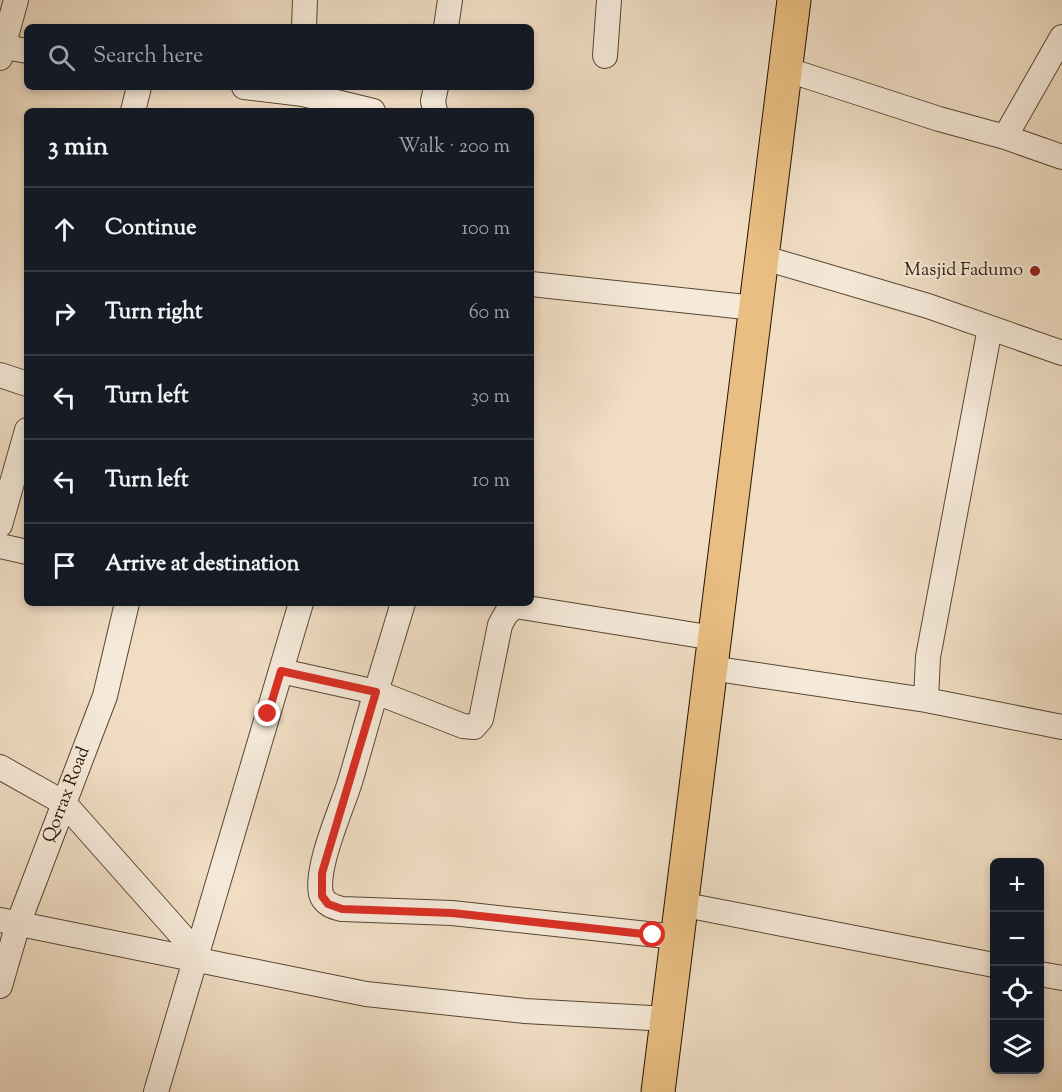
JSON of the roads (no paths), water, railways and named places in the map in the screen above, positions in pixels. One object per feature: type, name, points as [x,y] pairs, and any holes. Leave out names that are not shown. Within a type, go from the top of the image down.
[{"type":"main road","points":[[658,1092],[794,0]]},
{"type":"street","points":[[8,50],[16,0]]},
{"type":"street","points":[[304,24],[305,0]]},
{"type":"street","points":[[446,24],[450,0]]},
{"type":"street","points":[[605,56],[609,0]]},
{"type":"street","points":[[1005,137],[1062,37]]},
{"type":"street","points":[[785,69],[939,119],[1005,137],[1062,157]]},
{"type":"street","points":[[134,108],[138,90]]},
{"type":"street","points":[[260,90],[357,108]]},
{"type":"street","points":[[435,108],[436,90]]},
{"type":"street","points":[[761,257],[928,306],[1062,353]]},
{"type":"street","points":[[534,284],[755,308]]},
{"type":"street","points":[[926,700],[928,657],[990,328]]},
{"type":"street","points":[[0,375],[24,383]]},
{"type":"street","points":[[0,525],[24,441]]},
{"type":"street","points":[[0,546],[24,551]]},
{"type":"street","name":"Qorrax Road","points":[[0,986],[9,922],[64,803],[105,696],[126,606]]},
{"type":"street","points":[[156,1092],[300,606]]},
{"type":"street","points":[[402,606],[324,863],[320,887],[322,896],[328,904],[342,909],[452,913],[676,937]]},
{"type":"street","points":[[281,671],[376,692],[463,726],[474,727],[481,719],[500,625],[506,614],[515,606],[712,653],[1062,727]]},
{"type":"street","points":[[0,767],[64,803],[196,957]]},
{"type":"street","points":[[680,904],[990,964]]},
{"type":"street","points":[[9,922],[196,957],[366,994],[525,1011],[668,1019]]},
{"type":"street","points":[[1044,975],[1062,978]]},
{"type":"place","name":"Masjid Fadumo","points":[[1035,271]]}]
